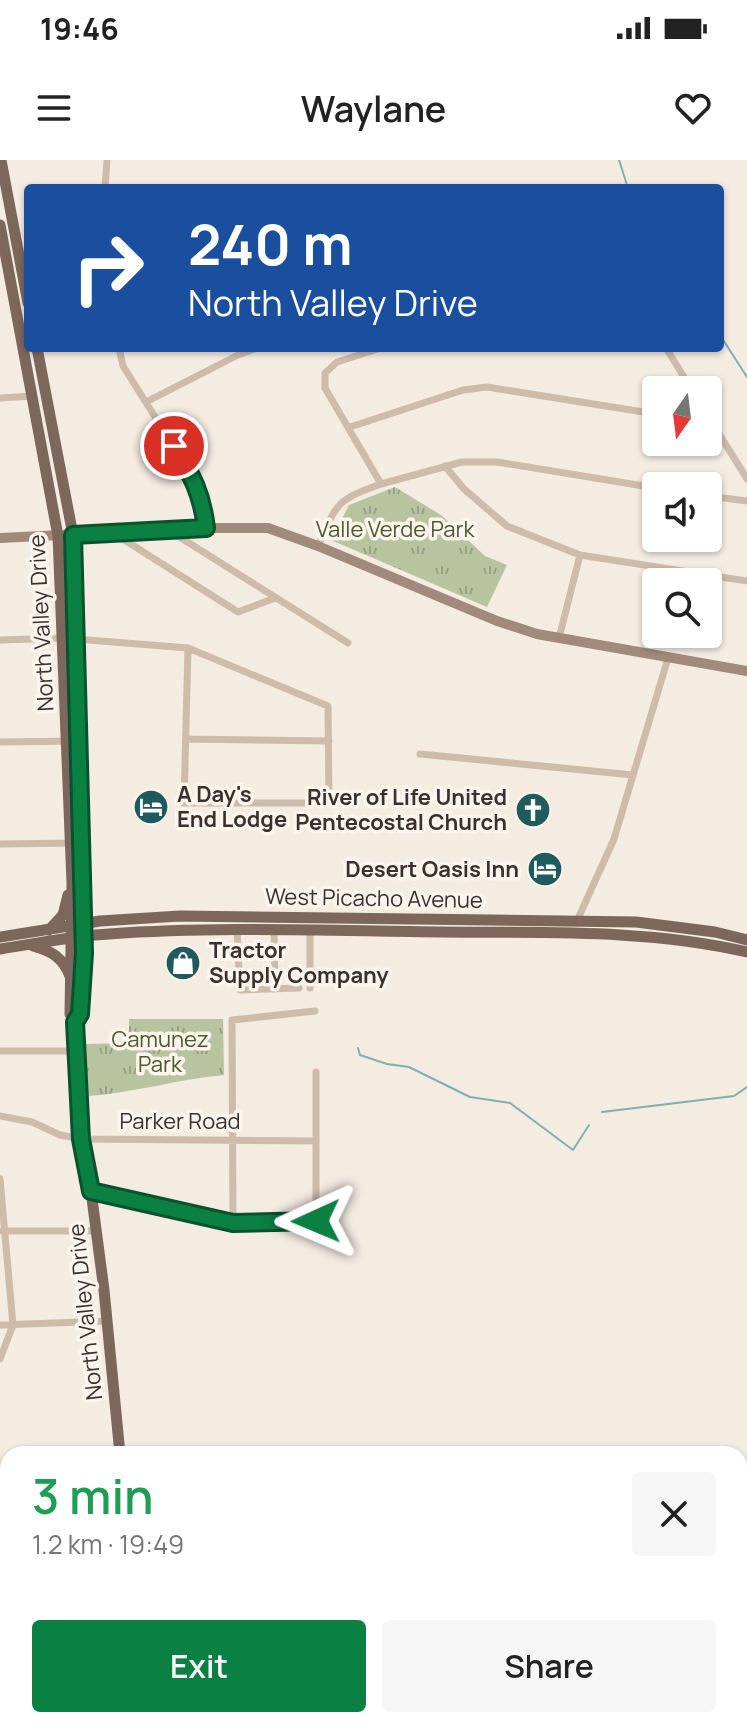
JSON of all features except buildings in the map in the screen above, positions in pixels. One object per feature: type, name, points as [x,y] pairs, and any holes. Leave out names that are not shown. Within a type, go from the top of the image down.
[{"type":"main road","points":[[1,160],[24,282]]},
{"type":"main road","name":"North Valley Drive","points":[[0,225],[24,349]]},
{"type":"main road","name":"North Valley Drive","points":[[25,352],[58,536],[72,741],[75,843],[82,903],[70,1014],[75,1022],[81,1139],[108,1321],[119,1446]]},
{"type":"main road","name":"North Valley Drive","points":[[38,352],[73,535],[77,638],[72,741]]},
{"type":"main road","name":"North Valley Drive","points":[[75,843],[72,883],[83,964],[80,1014],[75,1022]]},
{"type":"main road","points":[[49,930],[63,915],[72,883]]},
{"type":"main road","points":[[82,903],[92,917],[100,921]]},
{"type":"main road","name":"West Picacho Avenue","points":[[0,949],[29,945],[78,931],[100,921],[180,916],[576,927],[708,943],[747,952]]},
{"type":"main road","name":"West Picacho Avenue","points":[[0,937],[49,930],[105,934],[677,926],[747,940]]},
{"type":"main road","points":[[83,964],[93,942],[105,934]]},
{"type":"main road","points":[[29,945],[48,950],[59,957],[72,979]]},
{"type":"street","points":[[105,184],[107,160]]},
{"type":"street","points":[[120,352],[123,366],[191,474],[202,501],[206,528]]},
{"type":"street","points":[[146,402],[246,352]]},
{"type":"street","points":[[368,352],[337,362],[325,373],[325,388],[381,484]]},
{"type":"street","points":[[668,352],[683,376]]},
{"type":"street","points":[[350,427],[463,390],[487,387],[642,412]]},
{"type":"street","points":[[0,398],[33,396]]},
{"type":"street","points":[[722,439],[747,479]]},
{"type":"street","points":[[318,546],[336,506],[348,496],[462,462],[497,462],[642,486]]},
{"type":"street","points":[[445,466],[464,489],[507,526],[580,555],[747,581]]},
{"type":"street","points":[[722,498],[747,501]]},
{"type":"street","points":[[0,538],[268,528],[497,621],[559,638],[747,671]]},
{"type":"street","points":[[168,530],[348,643]]},
{"type":"street","points":[[113,532],[238,612],[275,598]]},
{"type":"street","points":[[559,638],[580,555]]},
{"type":"street","points":[[0,640],[77,638],[188,648],[328,706],[329,803],[184,803],[188,648]]},
{"type":"street","points":[[576,927],[614,839],[668,658]]},
{"type":"street","points":[[186,739],[329,741]]},
{"type":"street","points":[[0,742],[72,741]]},
{"type":"street","points":[[420,754],[633,775]]},
{"type":"street","points":[[0,844],[75,843]]},
{"type":"street","points":[[237,930],[240,990],[299,988]]},
{"type":"street","points":[[274,931],[275,989]]},
{"type":"street","points":[[310,931],[310,988]]},
{"type":"street","points":[[233,1223],[232,1020],[315,1011]]},
{"type":"street","points":[[0,1051],[76,1051]]},
{"type":"street","points":[[91,1191],[233,1223],[316,1221],[316,1072]]},
{"type":"street","name":"Parker Road","points":[[0,1116],[32,1122],[60,1135],[81,1139],[316,1141]]},
{"type":"street","points":[[0,1179],[2,1231],[13,1325],[0,1359]]},
{"type":"street","points":[[2,1231],[96,1231]]},
{"type":"street","points":[[0,1325],[108,1321]]},
{"type":"green space","name":"Valle Verde Park","points":[[395,487],[441,515],[485,556],[507,565],[487,607],[331,540],[349,505]]},
{"type":"green space","name":"Camunez Park","points":[[129,1019],[223,1019],[224,1075],[88,1096],[86,1044],[129,1043]]},
{"type":"waterway","points":[[619,160],[627,184]]},
{"type":"waterway","points":[[724,341],[747,377]]},
{"type":"waterway","points":[[358,1048],[360,1055],[409,1067],[470,1097],[510,1103],[573,1150],[589,1125]]},
{"type":"waterway","points":[[602,1112],[734,1096],[747,1087]]},
{"type":"place","name":"A Day's End Lodge","points":[[151,807]]},
{"type":"place","name":"River of Life United Pentecostal Church","points":[[533,810]]},
{"type":"place","name":"Desert Oasis Inn","points":[[545,869]]},
{"type":"place","name":"Tractor Supply Company","points":[[183,963]]},
{"type":"route","points":[[174,446],[191,474],[202,501],[206,528],[73,535],[84,953],[80,1014],[75,1022],[81,1139],[91,1191],[233,1223],[316,1221]]}]
